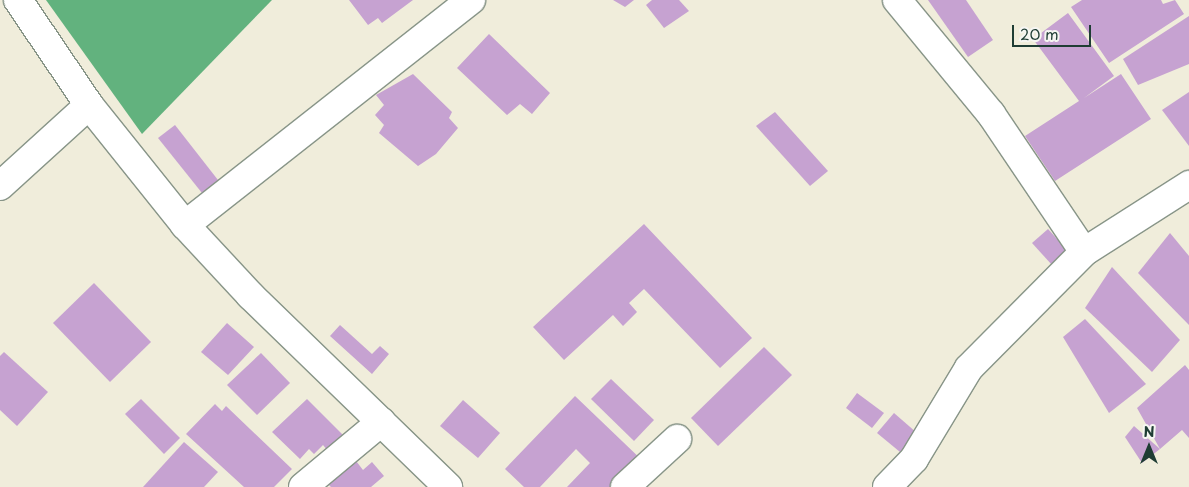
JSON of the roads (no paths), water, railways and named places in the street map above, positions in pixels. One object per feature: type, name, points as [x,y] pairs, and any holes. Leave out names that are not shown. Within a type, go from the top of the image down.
[{"type":"street","points":[[18,0],[89,105],[185,225],[250,295],[448,487]]},
{"type":"street","points":[[185,225],[471,0]]},
{"type":"street","points":[[897,0],[991,114],[1084,252]]},
{"type":"street","points":[[0,186],[89,105]]},
{"type":"street","points":[[887,487],[914,459],[969,368],[1084,252],[1189,185]]},
{"type":"street","points":[[303,487],[381,422]]},
{"type":"street","points":[[625,487],[677,439]]}]
